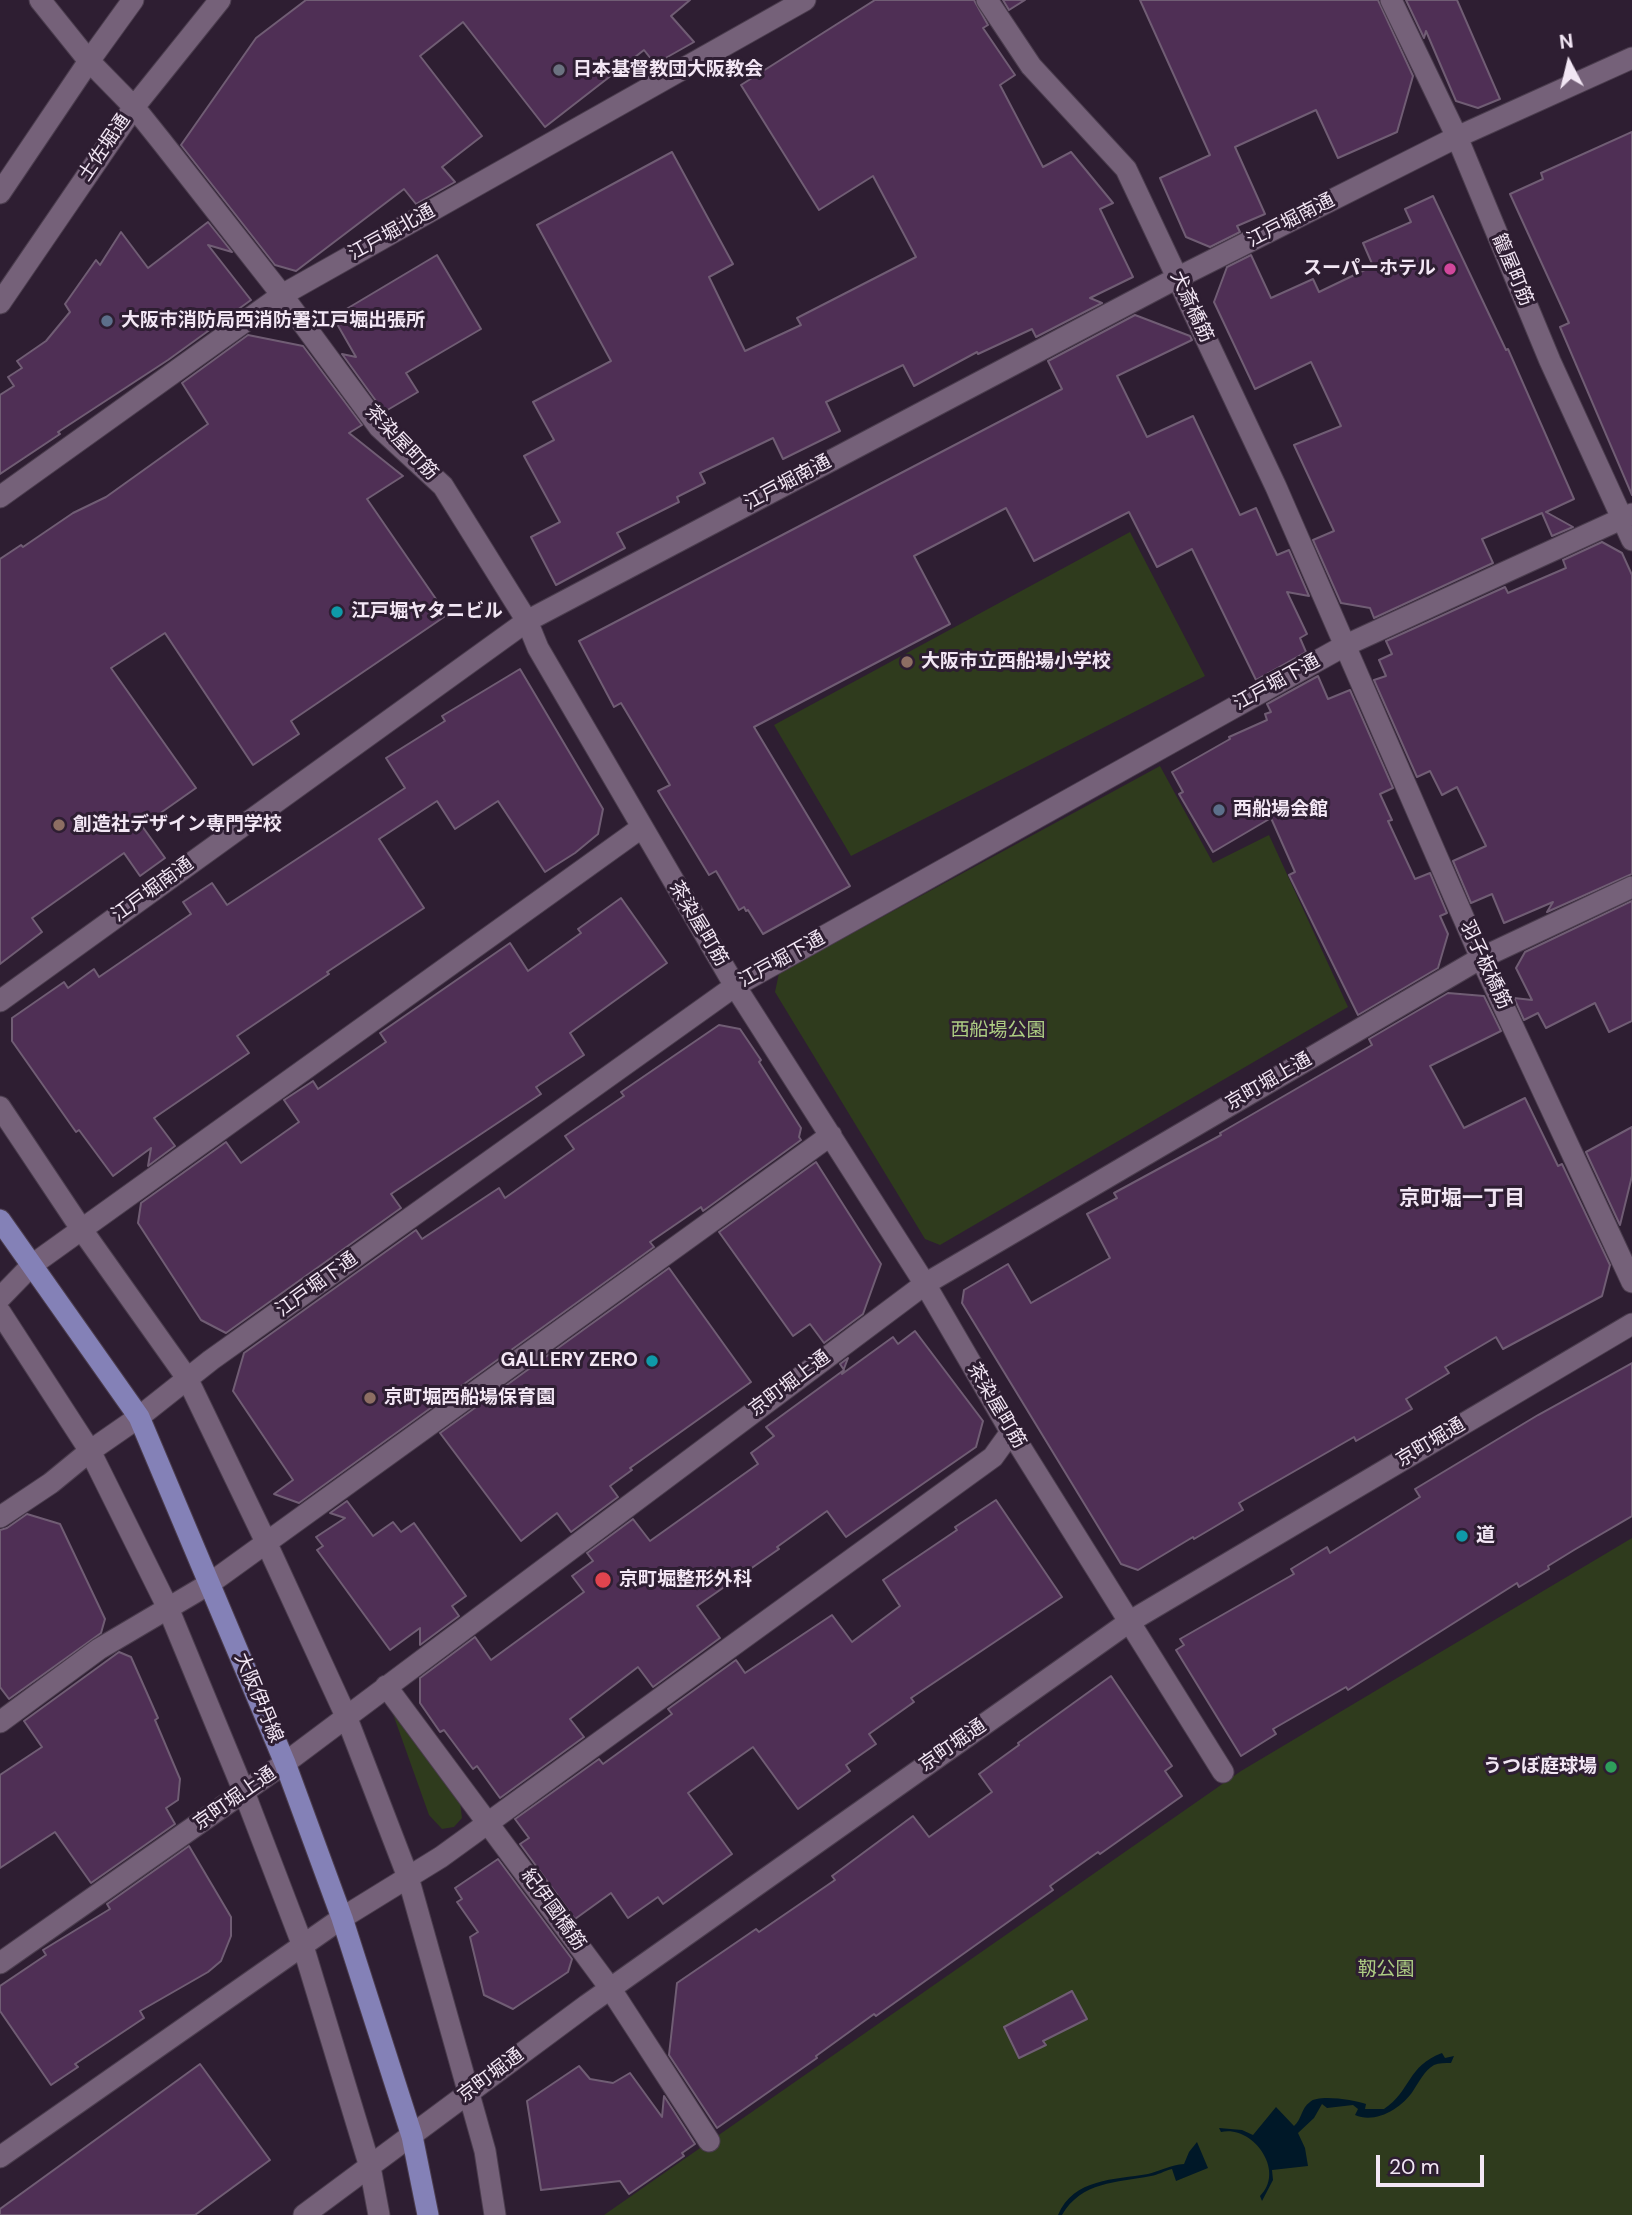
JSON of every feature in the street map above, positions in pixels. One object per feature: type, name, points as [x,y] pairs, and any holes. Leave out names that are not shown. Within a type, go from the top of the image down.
[{"type":"main road","name":"大阪伊丹線","points":[[0,1220],[139,1418],[285,1763],[342,1918],[412,2136],[428,2215]]},
{"type":"street","points":[[40,0],[89,61]]},
{"type":"street","points":[[0,194],[89,61],[134,0]]},
{"type":"street","name":"土佐堀通","points":[[0,303],[134,107],[220,0]]},
{"type":"street","name":"江戸堀北通","points":[[0,497],[282,295],[805,0]]},
{"type":"street","name":"犬斎橋筋","points":[[987,0],[1031,66],[1126,169],[1276,487],[1344,646]]},
{"type":"street","name":"籠屋町筋","points":[[1391,0],[1457,137],[1550,361],[1627,516],[1632,540]]},
{"type":"street","name":"江戸堀南通","points":[[0,1001],[527,621],[1177,278],[1457,137],[1632,58]]},
{"type":"street","name":"茶染屋町筋","points":[[89,61],[134,107],[282,295],[379,427],[443,486],[527,621],[538,648],[735,986],[925,1284],[1011,1432],[1223,1772]]},
{"type":"street","name":"江戸堀下通","points":[[0,1517],[139,1418],[187,1378],[735,986],[1344,646],[1627,516]]},
{"type":"street","name":"羽子板橋筋","points":[[1344,646],[1481,958],[1632,1282]]},
{"type":"street","points":[[0,1298],[32,1265],[641,828]]},
{"type":"street","name":"京町堀上通","points":[[0,1964],[285,1763],[925,1284],[1481,958],[1632,887]]},
{"type":"street","points":[[0,1107],[82,1230],[187,1378],[346,1716],[408,1877],[485,2151],[495,2215]]},
{"type":"street","points":[[0,1722],[99,1649],[209,1584],[831,1135]]},
{"type":"street","points":[[0,1312],[90,1451],[168,1608],[244,1792],[303,1946],[370,2167],[379,2215]]},
{"type":"street","name":"京町堀通","points":[[304,2215],[610,1988],[1129,1622],[1632,1324]]},
{"type":"street","points":[[0,2157],[342,1918],[488,1822],[993,1457],[1011,1432]]},
{"type":"street","name":"紀伊國橋筋","points":[[386,1686],[610,1988],[709,2141]]},
{"type":"green space","points":[[1130,532],[1205,676],[851,856],[774,725]]},
{"type":"green space","name":"西船場公園","points":[[1160,766],[1213,863],[1269,835],[1348,1007],[940,1245],[925,1239],[775,992],[779,973]]},
{"type":"green space","name":"靱公園","points":[[1632,1538],[1632,2215],[604,2215],[1241,1771]]},
{"type":"green space","points":[[393,1714],[460,1802],[462,1818],[454,1827],[442,1829],[429,1815]]},
{"type":"water","points":[[1442,2053],[1445,2058],[1454,2056],[1451,2063],[1430,2067],[1408,2098],[1387,2113],[1371,2118],[1363,2117],[1355,2115],[1358,2109],[1353,2105],[1327,2108],[1322,2104],[1314,2118],[1298,2133],[1305,2148],[1308,2166],[1272,2170],[1273,2180],[1262,2201],[1260,2196],[1267,2186],[1269,2174],[1268,2163],[1262,2152],[1244,2136],[1221,2132],[1219,2128],[1242,2130],[1253,2135],[1276,2107],[1294,2126],[1307,2104],[1321,2098],[1361,2102],[1366,2104],[1365,2109],[1384,2109],[1400,2094],[1422,2065]]},
{"type":"water","points":[[1197,2142],[1208,2168],[1176,2181],[1172,2169],[1101,2185],[1079,2196],[1062,2215],[1058,2215],[1065,2203],[1085,2187],[1184,2164]]},
{"type":"building","points":[[306,0],[690,0],[671,16],[694,42],[655,64],[644,50],[545,127],[463,22],[420,56],[482,136],[442,167],[455,182],[416,204],[404,189],[296,271],[275,265],[181,145],[256,38]]},
{"type":"building","points":[[875,0],[974,0],[988,25],[983,28],[1015,75],[1000,85],[1043,167],[1071,152],[1113,203],[1100,209],[1133,277],[1090,298],[1102,303],[1036,337],[1032,329],[978,354],[977,352],[914,386],[903,365],[826,402],[840,431],[783,459],[773,438],[700,473],[705,483],[677,497],[679,502],[617,533],[625,548],[556,585],[531,537],[560,522],[524,456],[554,440],[533,402],[611,361],[537,225],[672,152],[733,264],[709,277],[745,351],[801,325],[797,318],[916,257],[873,176],[819,210],[741,85]]},
{"type":"building","points":[[1003,0],[1025,0],[1009,10]]},
{"type":"building","points":[[1140,0],[1378,0],[1413,76],[1397,132],[1338,158],[1316,110],[1235,147],[1265,214],[1237,226],[1240,232],[1210,247],[1186,237],[1160,178],[1210,155]]},
{"type":"building","points":[[1406,0],[1457,0],[1500,99],[1478,108],[1456,101],[1426,31],[1424,38]]},
{"type":"building","points":[[1632,132],[1632,495],[1560,327],[1569,323],[1510,194],[1543,179],[1541,173]]},
{"type":"building","points":[[1433,196],[1506,350],[1508,349],[1574,499],[1546,512],[1573,527],[1552,536],[1542,513],[1482,539],[1493,563],[1374,618],[1370,608],[1341,603],[1313,540],[1334,531],[1294,445],[1341,426],[1311,362],[1255,389],[1214,302],[1227,267],[1251,255],[1271,298],[1313,279],[1319,292],[1373,266],[1363,243],[1411,222],[1405,209]]},
{"type":"building","points":[[208,222],[232,252],[208,245],[251,300],[0,474],[0,395],[14,386],[8,377],[22,368],[17,361],[46,341],[70,312],[65,304],[96,260],[100,265],[121,232],[148,268]]},
{"type":"building","points":[[437,255],[481,329],[406,373],[418,392],[384,412],[342,354],[356,357],[333,317]]},
{"type":"building","points":[[1135,315],[1190,336],[1192,340],[1117,376],[1147,437],[1193,416],[1240,515],[1256,508],[1277,555],[1289,550],[1309,596],[1287,592],[1307,634],[1300,638],[1306,652],[1256,680],[1192,549],[1157,567],[1129,512],[1034,561],[1006,508],[914,556],[950,624],[754,727],[850,886],[763,934],[748,910],[744,907],[739,910],[716,871],[709,875],[658,791],[670,785],[621,703],[614,707],[579,641],[1062,389],[1048,361]]},
{"type":"building","points":[[248,335],[303,346],[362,425],[349,433],[403,476],[367,499],[447,615],[291,721],[299,734],[253,765],[165,633],[111,668],[196,788],[142,826],[165,858],[140,876],[124,853],[32,918],[42,932],[0,964],[0,559],[21,545],[23,547],[73,513],[106,497],[208,424],[182,383]]},
{"type":"building","points":[[1602,542],[1622,553],[1632,575],[1632,874],[1547,912],[1553,902],[1504,923],[1492,894],[1471,903],[1453,861],[1486,846],[1457,787],[1442,795],[1430,771],[1417,777],[1374,680],[1386,676],[1379,660],[1392,654],[1386,641],[1505,587],[1508,593],[1566,568],[1563,560]]},
{"type":"building","points":[[520,669],[603,809],[598,834],[545,872],[498,801],[455,829],[437,801],[379,839],[424,908],[237,1036],[249,1053],[154,1118],[175,1146],[148,1166],[151,1148],[113,1176],[79,1130],[76,1132],[12,1041],[12,1018],[64,982],[68,988],[94,969],[99,977],[191,914],[183,902],[212,883],[227,905],[405,788],[386,758],[445,721],[442,716]]},
{"type":"building","points":[[1318,676],[1328,699],[1350,690],[1393,788],[1380,794],[1392,820],[1388,821],[1415,879],[1430,873],[1447,913],[1440,916],[1448,934],[1438,968],[1358,1015],[1289,875],[1295,872],[1271,818],[1213,852],[1179,794],[1183,792],[1172,772],[1230,739],[1229,737],[1267,720],[1265,714],[1271,712],[1267,704]]},
{"type":"building","points":[[621,898],[667,963],[570,1033],[584,1055],[536,1087],[541,1094],[391,1194],[401,1208],[226,1333],[201,1320],[138,1223],[141,1203],[226,1142],[241,1163],[299,1122],[284,1100],[313,1081],[318,1089],[386,1042],[380,1033],[510,943],[528,971],[581,933],[578,929]]},
{"type":"building","points":[[1632,901],[1632,1021],[1609,1032],[1595,1003],[1546,1028],[1538,1013],[1524,1020],[1514,998],[1532,1000],[1516,968],[1525,952]]},
{"type":"building","points":[[1448,993],[1484,996],[1501,1031],[1430,1066],[1464,1128],[1525,1098],[1558,1166],[1562,1164],[1610,1265],[1602,1296],[1503,1349],[1496,1337],[1445,1367],[1449,1373],[1406,1399],[1412,1409],[1356,1441],[1354,1437],[1239,1503],[1243,1510],[1138,1570],[1121,1564],[962,1303],[964,1290],[1008,1264],[1031,1303],[1110,1258],[1087,1214],[1117,1198],[1114,1193],[1221,1135],[1220,1133],[1372,1045],[1369,1039]]},
{"type":"building","points":[[719,1025],[740,1029],[801,1128],[801,1140],[703,1211],[701,1207],[650,1242],[654,1247],[299,1503],[274,1494],[293,1480],[233,1391],[244,1353],[416,1230],[422,1239],[499,1188],[505,1198],[574,1149],[565,1136],[624,1096],[621,1092]]},
{"type":"building","points":[[1632,1127],[1632,1176],[1620,1225],[1586,1152]]},
{"type":"building","points":[[816,1162],[881,1264],[863,1314],[824,1343],[810,1324],[793,1336],[719,1232]]},
{"type":"building","points":[[669,1268],[751,1382],[630,1468],[632,1470],[610,1486],[618,1497],[571,1532],[557,1513],[521,1541],[440,1433]]},
{"type":"building","points":[[915,1331],[983,1421],[976,1447],[846,1537],[827,1511],[777,1547],[779,1549],[697,1606],[720,1638],[653,1687],[638,1667],[570,1719],[584,1737],[500,1798],[477,1766],[473,1769],[444,1730],[440,1732],[420,1703],[420,1678],[475,1637],[491,1660],[584,1592],[572,1576],[593,1561],[587,1553],[633,1519],[650,1541],[758,1464],[751,1453],[774,1436],[766,1427],[843,1371],[842,1374],[893,1337],[898,1344]]},
{"type":"building","points":[[848,1358],[844,1370],[840,1364]]},
{"type":"building","points":[[1632,1363],[1632,1516],[1548,1566],[1549,1569],[1519,1587],[1517,1583],[1348,1690],[1346,1687],[1273,1729],[1276,1734],[1241,1756],[1176,1650],[1184,1645],[1180,1639],[1294,1574],[1291,1569],[1327,1547],[1330,1553],[1420,1497],[1415,1489],[1538,1415]]},
{"type":"building","points":[[996,1500],[1062,1597],[911,1698],[914,1702],[869,1734],[876,1744],[846,1765],[850,1771],[798,1809],[753,1747],[688,1793],[732,1854],[663,1904],[658,1897],[628,1918],[611,1893],[575,1919],[520,1844],[529,1838],[515,1819],[599,1759],[603,1764],[672,1714],[668,1709],[736,1660],[745,1673],[832,1615],[852,1642],[900,1606],[883,1580]]},
{"type":"building","points":[[347,1501],[373,1536],[393,1522],[401,1532],[414,1523],[466,1596],[452,1606],[459,1616],[420,1645],[420,1628],[390,1650],[317,1550],[323,1546],[316,1537],[345,1518],[330,1513]]},
{"type":"building","points":[[27,1514],[60,1524],[105,1619],[101,1633],[9,1699],[0,1687],[0,1530]]},
{"type":"building","points":[[119,1652],[131,1657],[158,1718],[155,1720],[180,1779],[178,1800],[166,1808],[175,1824],[91,1883],[55,1832],[0,1868],[0,1775],[42,1747],[24,1721]]},
{"type":"building","points":[[1111,1676],[1172,1766],[1165,1771],[1182,1796],[1050,1886],[1053,1890],[876,2016],[874,2014],[816,2056],[817,2058],[717,2128],[669,2055],[677,1983],[835,1880],[832,1876],[913,1816],[929,1837],[992,1792],[979,1774]]},
{"type":"building","points":[[189,1846],[231,1917],[231,1936],[221,1961],[208,1972],[140,2011],[144,2018],[75,2064],[78,2067],[51,2085],[0,2011],[0,1986],[46,1955],[43,1950],[110,1909],[107,1904]]},
{"type":"building","points":[[498,1859],[572,1959],[568,1972],[513,2009],[484,1995],[470,1937],[478,1932],[457,1902],[462,1899],[455,1888]]},
{"type":"building","points":[[1072,1991],[1087,2019],[1043,2041],[1046,2045],[1019,2058],[1004,2027]]},
{"type":"building","points":[[200,2064],[270,2160],[195,2215],[0,2215],[0,2209]]},
{"type":"building","points":[[579,2066],[590,2079],[613,2083],[630,2073],[662,2117],[664,2096],[695,2144],[682,2153],[684,2156],[629,2194],[620,2181],[541,2190],[527,2101]]},
{"type":"place","name":"日本基督教団大阪教会","points":[[559,70]]},
{"type":"place","name":"スーパーホテル","points":[[1450,269]]},
{"type":"place","name":"大阪市消防局西消防署江戸堀出張所","points":[[107,321]]},
{"type":"place","name":"江戸堀ヤタニビル","points":[[337,612]]},
{"type":"place","name":"大阪市立西船場小学校","points":[[907,662]]},
{"type":"place","name":"西船場会館","points":[[1219,810]]},
{"type":"place","name":"創造社デザイン専門学校","points":[[59,825]]},
{"type":"place","name":"GALLERY ZERO","points":[[652,1361]]},
{"type":"place","name":"京町堀西船場保育園","points":[[370,1398]]},
{"type":"place","name":"道","points":[[1462,1536]]},
{"type":"place","name":"京町堀整形外科","points":[[603,1580]]},
{"type":"place","name":"うつぼ庭球場","points":[[1611,1767]]},
{"type":"district","name":"京町堀一丁目","points":[[1462,1199]]}]
